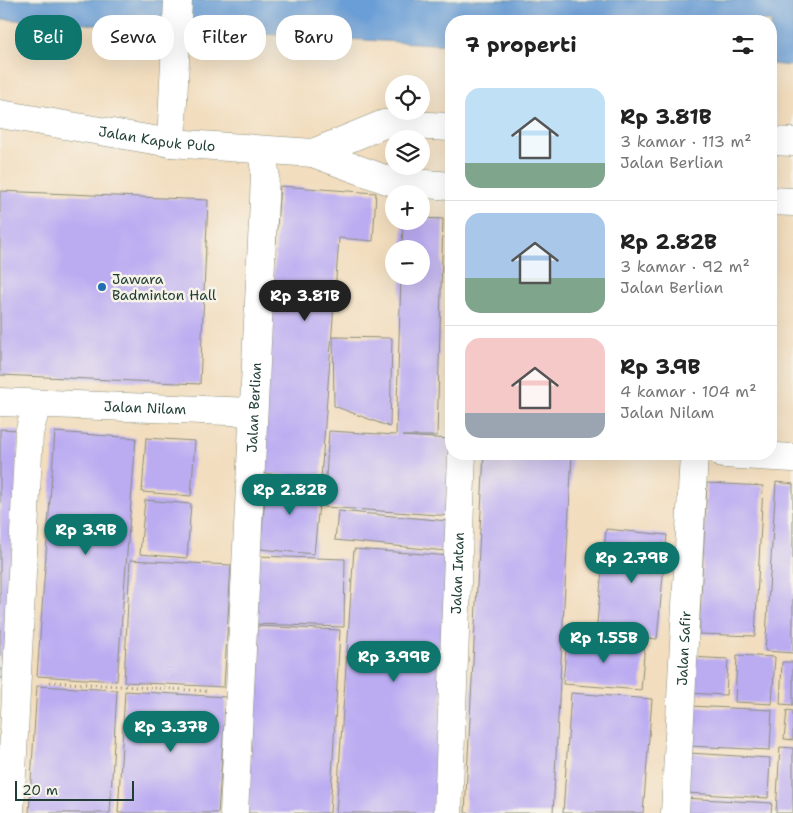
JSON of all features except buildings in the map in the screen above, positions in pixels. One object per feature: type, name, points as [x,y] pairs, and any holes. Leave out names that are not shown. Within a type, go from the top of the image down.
[{"type":"street","points":[[171,143],[178,0]]},
{"type":"street","name":"Jalan Kapuk Pulo","points":[[0,114],[171,143],[262,151],[314,153],[390,181],[445,186]]},
{"type":"street","name":"Jalan Kapuk Pulo","points":[[314,153],[384,124],[445,127]]},
{"type":"street","points":[[777,141],[793,142]]},
{"type":"street","name":"Jalan Berlian","points":[[234,813],[264,200],[265,172],[262,151]]},
{"type":"street","points":[[777,201],[793,202]]},
{"type":"street","name":"Jalan Nilam","points":[[0,402],[253,412]]},
{"type":"street","points":[[10,813],[29,433],[37,404]]},
{"type":"street","points":[[777,457],[793,458]]},
{"type":"street","name":"Jalan Intan","points":[[448,813],[462,460]]},
{"type":"street","name":"Jalan Safir","points":[[675,813],[694,460]]},
{"type":"path","points":[[16,680],[239,693]]},
{"type":"water","points":[[0,0],[793,0],[793,66],[777,65],[777,15],[445,15],[445,45],[352,39],[352,15],[276,15],[276,35],[266,34],[266,15],[184,15],[184,30],[174,29],[174,15],[92,15],[92,24],[82,24],[82,15],[15,15],[15,20],[0,19]]},
{"type":"place","name":"Jawara Badminton Hall","points":[[102,287]]}]
